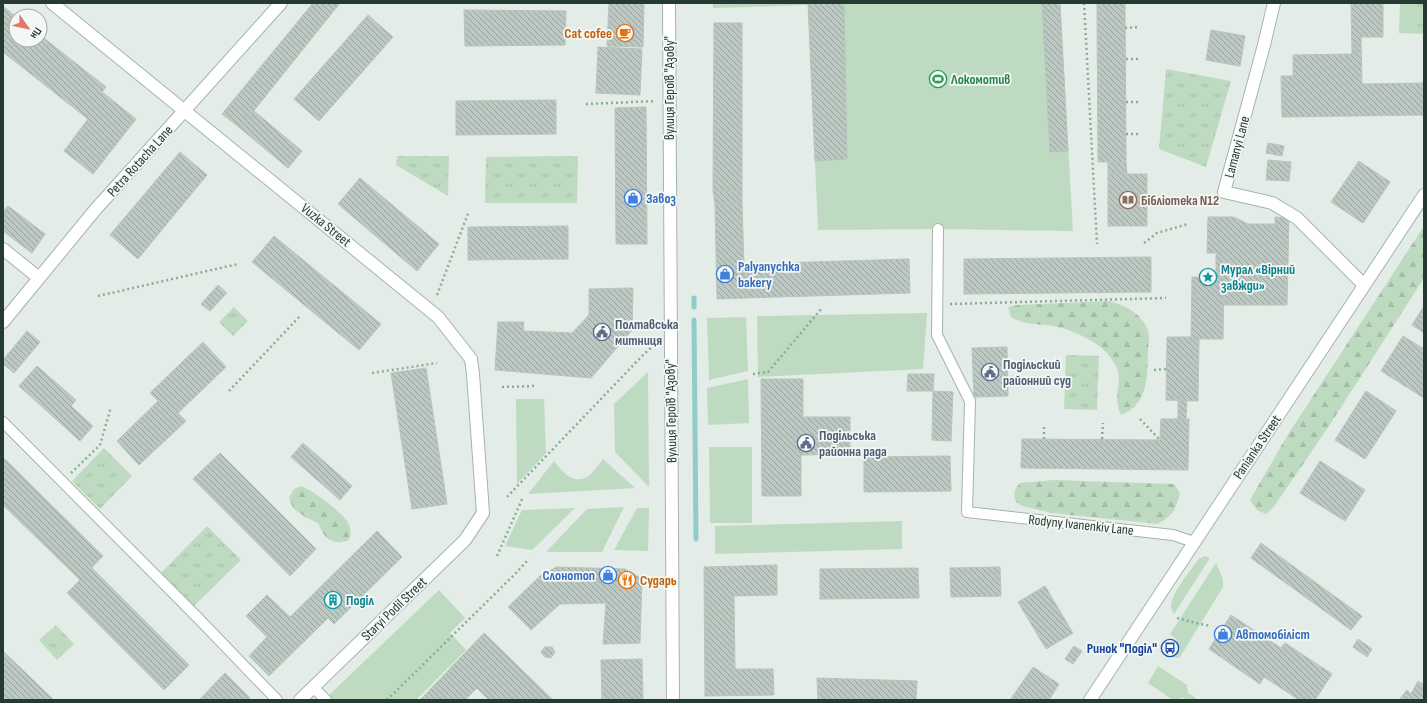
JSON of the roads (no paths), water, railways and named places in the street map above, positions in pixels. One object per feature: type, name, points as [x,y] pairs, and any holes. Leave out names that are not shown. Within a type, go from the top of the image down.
[{"type":"street","name":"Vuzka Street","points":[[52,3],[438,316],[471,358],[483,513]]},
{"type":"street","name":"Petra Rotacha Lane","points":[[3,322],[95,210],[281,3]]},
{"type":"street","name":"вулиця Героїв \"Азову\"","points":[[669,3],[673,700]]},
{"type":"street","name":"Lamanyi Lane","points":[[1274,3],[1224,192],[1272,203],[1297,218],[1364,285]]},
{"type":"street","name":"Panianka Street","points":[[1090,700],[1424,195]]},
{"type":"street","points":[[3,249],[39,278]]},
{"type":"street","name":"Staryi Podil Street","points":[[300,700],[465,540],[483,513]]},
{"type":"lane","name":"Rodyny Ivanenkiv Lane","points":[[938,229],[936,335],[970,401],[967,512],[1173,535],[1194,542]]},
{"type":"lane","points":[[3,422],[277,700]]},
{"type":"lane","points":[[313,687],[326,700]]},
{"type":"waterway","points":[[694,298],[694,307]]},
{"type":"waterway","points":[[694,320],[696,539]]},
{"type":"place","name":"Cat cofee","points":[[625,33]]},
{"type":"place","name":"Локомотив","points":[[938,79]]},
{"type":"place","name":"Завоз","points":[[633,198]]},
{"type":"place","name":"Бібліотека N12","points":[[1128,200]]},
{"type":"place","name":"Palyanychka bakery","points":[[725,274]]},
{"type":"place","name":"Мурал «Вірний завжди»","points":[[1208,277]]},
{"type":"place","name":"Полтавська митниця","points":[[602,332]]},
{"type":"place","name":"Подільский районний суд","points":[[990,372]]},
{"type":"place","name":"Подільська районна рада","points":[[806,443]]},
{"type":"place","name":"Слонотоп","points":[[608,575]]},
{"type":"place","name":"Сударь","points":[[627,580]]},
{"type":"place","name":"Поділ","points":[[333,600]]},
{"type":"place","name":"Автомобіліст","points":[[1223,634]]},
{"type":"place","name":"Ринок \"Поділ\"","points":[[1170,648]]}]
